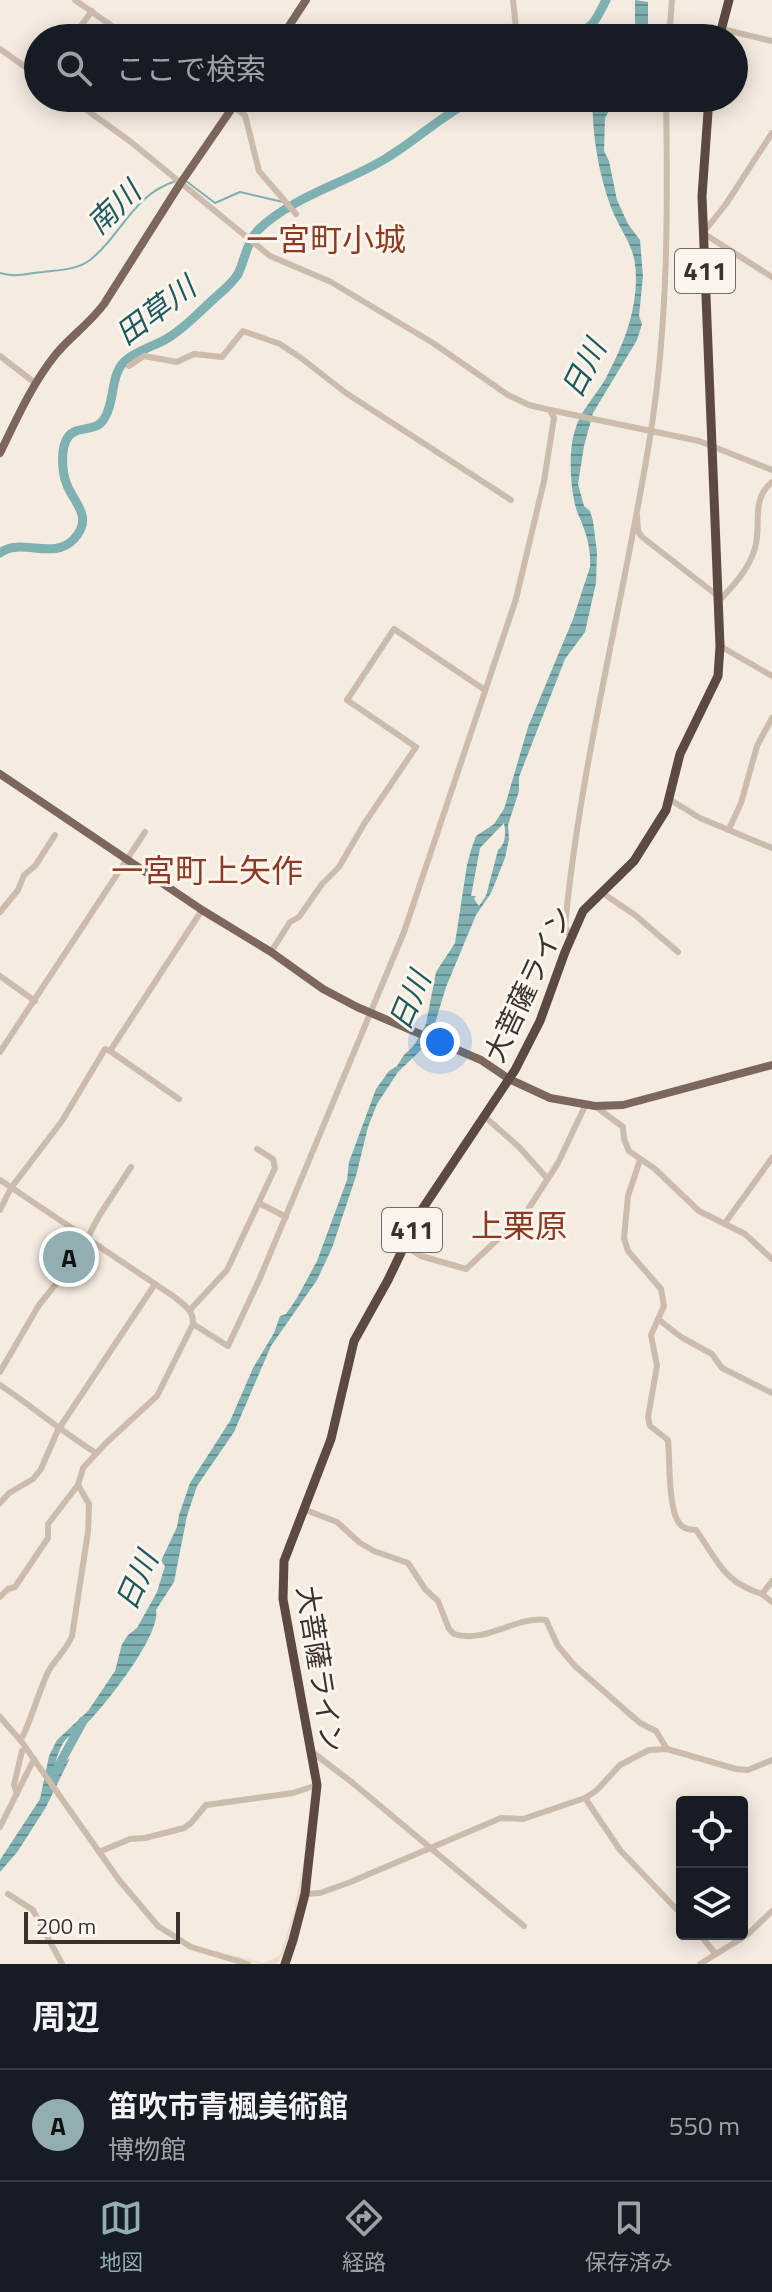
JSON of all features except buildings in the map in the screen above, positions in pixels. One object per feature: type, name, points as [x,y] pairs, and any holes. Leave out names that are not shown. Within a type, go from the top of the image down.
[{"type":"highway","points":[[722,24],[729,0]]},
{"type":"highway","name":"大菩薩ライン","points":[[285,1964],[305,1894],[317,1785],[281,1587],[287,1549],[331,1439],[351,1349],[421,1211],[509,1079],[540,1021],[583,911],[634,861],[666,810],[680,754],[718,676],[720,646],[702,182],[708,112]]},
{"type":"main road","points":[[290,24],[306,0]]},
{"type":"main road","points":[[0,453],[35,383],[62,347],[96,315],[180,181],[229,112]]},
{"type":"main road","points":[[0,774],[323,989],[481,1060],[509,1079],[550,1098],[590,1105],[633,1103],[772,1065]]},
{"type":"street","points":[[75,0],[110,24]]},
{"type":"street","points":[[513,0],[516,24]]},
{"type":"street","points":[[670,24],[672,0]]},
{"type":"street","points":[[82,24],[92,11]]},
{"type":"street","points":[[748,37],[772,41]]},
{"type":"street","points":[[0,49],[24,66]]},
{"type":"street","points":[[89,112],[180,181],[258,248],[280,262],[331,282],[433,343],[508,395],[529,405],[711,445],[772,470]]},
{"type":"street","points":[[240,112],[245,115],[259,171],[296,214]]},
{"type":"street","points":[[571,938],[565,926],[574,847],[651,431],[660,359],[667,176],[666,112]]},
{"type":"street","points":[[771,274],[703,233],[726,204],[772,133]]},
{"type":"street","points":[[763,146],[772,152]]},
{"type":"street","points":[[129,366],[147,356],[177,362],[194,354],[222,357],[243,331],[280,344],[346,393],[511,500]]},
{"type":"street","points":[[0,356],[35,383]]},
{"type":"street","points":[[193,1324],[228,1346],[286,1217],[398,947],[516,599],[541,496],[554,418],[550,410]]},
{"type":"street","points":[[635,513],[642,537],[718,599],[736,583],[755,550],[759,529],[757,507],[765,488],[772,482]]},
{"type":"street","points":[[271,952],[290,922],[299,917],[322,884],[339,867],[416,747],[347,700],[394,629],[485,690]]},
{"type":"street","points":[[720,646],[771,673]]},
{"type":"street","points":[[729,829],[741,803],[757,746],[772,718]]},
{"type":"street","points":[[669,799],[700,818],[772,848]]},
{"type":"street","points":[[0,1052],[145,832]]},
{"type":"street","points":[[0,912],[55,835]]},
{"type":"street","points":[[601,892],[635,915],[678,952]]},
{"type":"street","points":[[110,1051],[202,910]]},
{"type":"street","points":[[0,976],[35,1001]]},
{"type":"street","points":[[0,1210],[11,1188],[62,1121],[105,1049],[179,1099]]},
{"type":"street","points":[[405,1246],[421,1256],[466,1269],[525,1214],[590,1105],[623,1127],[626,1147],[655,1169],[699,1211],[745,1234],[772,1259]]},
{"type":"street","points":[[483,1115],[519,1147],[547,1178]]},
{"type":"street","points":[[190,1310],[227,1270],[275,1168],[273,1159],[257,1149]]},
{"type":"street","points":[[725,1223],[772,1158]]},
{"type":"street","points":[[640,1160],[628,1196],[624,1238],[628,1251],[661,1289],[664,1306],[651,1335],[657,1366],[648,1417],[650,1426],[668,1440],[673,1507],[678,1522],[687,1530],[696,1530],[731,1580],[772,1602]]},
{"type":"street","points":[[0,1372],[39,1305],[64,1277],[131,1167]]},
{"type":"street","points":[[0,1180],[190,1310],[193,1324],[157,1396],[83,1468],[78,1485],[48,1524],[48,1538],[15,1587],[0,1597]]},
{"type":"street","points":[[259,1203],[286,1217]]},
{"type":"street","points":[[0,1503],[9,1493],[33,1479],[41,1469],[58,1430],[155,1284]]},
{"type":"street","points":[[658,1319],[681,1337],[706,1349],[722,1368],[772,1393]]},
{"type":"street","points":[[0,1385],[58,1430],[96,1453]]},
{"type":"street","points":[[23,1736],[47,1675],[72,1636],[88,1532],[89,1504],[78,1485]]},
{"type":"street","points":[[303,1509],[337,1522],[374,1551],[408,1563],[425,1589],[438,1601],[454,1634],[476,1635],[523,1622],[546,1620],[558,1646],[575,1666],[640,1723],[656,1731],[667,1749]]},
{"type":"street","points":[[762,1594],[772,1581]]},
{"type":"street","points":[[0,1717],[148,1915],[170,1936],[191,1947],[248,1964]]},
{"type":"street","points":[[305,1894],[320,1893],[501,1818],[523,1819],[585,1798],[596,1791],[620,1765],[649,1750],[667,1749],[748,1770],[772,1760]]},
{"type":"street","points":[[18,1795],[14,1785],[22,1751]]},
{"type":"street","points":[[311,1751],[524,1926]]},
{"type":"street","points":[[0,1827],[36,1762]]},
{"type":"street","points":[[99,1852],[130,1839],[184,1828],[206,1805],[281,1795],[317,1785]]},
{"type":"street","points":[[585,1798],[620,1850],[676,1909]]},
{"type":"street","points":[[8,1894],[33,1910],[62,1964]]},
{"type":"street","points":[[700,1964],[747,1935],[772,1911]]},
{"type":"street","points":[[704,1940],[715,1953]]},
{"type":"shaded area","points":[[305,1852],[301,1893],[291,1934],[279,1961],[260,1964],[198,1947],[264,1963],[280,1955],[294,1911]]},
{"type":"water","points":[[635,0],[648,2],[648,24],[635,23]]},
{"type":"water","points":[[593,112],[608,112],[605,118],[604,151],[617,200],[628,224],[640,240],[643,276],[639,316],[642,324],[637,340],[593,413],[584,446],[578,484],[584,506],[590,511],[593,521],[597,552],[596,583],[585,632],[565,659],[519,777],[519,791],[508,825],[505,858],[491,893],[476,915],[446,987],[432,1033],[421,1050],[398,1072],[377,1104],[332,1248],[317,1280],[271,1346],[234,1432],[197,1486],[187,1516],[174,1582],[156,1610],[150,1634],[109,1697],[88,1722],[63,1743],[53,1772],[70,1758],[46,1807],[18,1851],[0,1872],[0,1860],[40,1799],[49,1756],[57,1740],[88,1711],[115,1671],[122,1644],[137,1628],[157,1592],[165,1566],[161,1561],[177,1527],[190,1483],[230,1421],[280,1316],[286,1314],[297,1298],[317,1261],[376,1089],[415,1044],[426,1024],[436,972],[455,943],[467,865],[476,836],[494,824],[504,809],[528,727],[573,619],[590,560],[573,495],[573,439],[581,416],[606,378],[623,342],[631,319],[636,280],[632,251],[604,186]],"holes":[[[504,823],[505,834],[486,896],[479,906],[474,899],[476,896],[471,896],[480,848]]]},
{"type":"waterway","name":"田草川","points":[[593,24],[606,0]]},
{"type":"waterway","name":"田草川","points":[[0,553],[18,547],[57,548],[74,539],[80,531],[82,517],[64,474],[65,442],[72,433],[96,426],[104,419],[124,362],[177,332],[231,283],[258,230],[303,199],[385,159],[452,112]]},
{"type":"waterway","name":"南川","points":[[0,273],[22,275],[68,269],[85,263],[101,250],[149,195],[176,181]]},
{"type":"waterway","name":"南川","points":[[186,181],[215,203],[240,192],[283,202]]},
{"type":"waterway","name":"日川","points":[[52,1778],[83,1721]]},
{"type":"place","name":"笛吹市青楓美術館","points":[[69,1257]]},
{"type":"district","name":"一宮町小城","points":[[326,240]]},
{"type":"district","name":"一宮町上矢作","points":[[207,871]]},
{"type":"district","name":"上栗原","points":[[519,1226]]}]
